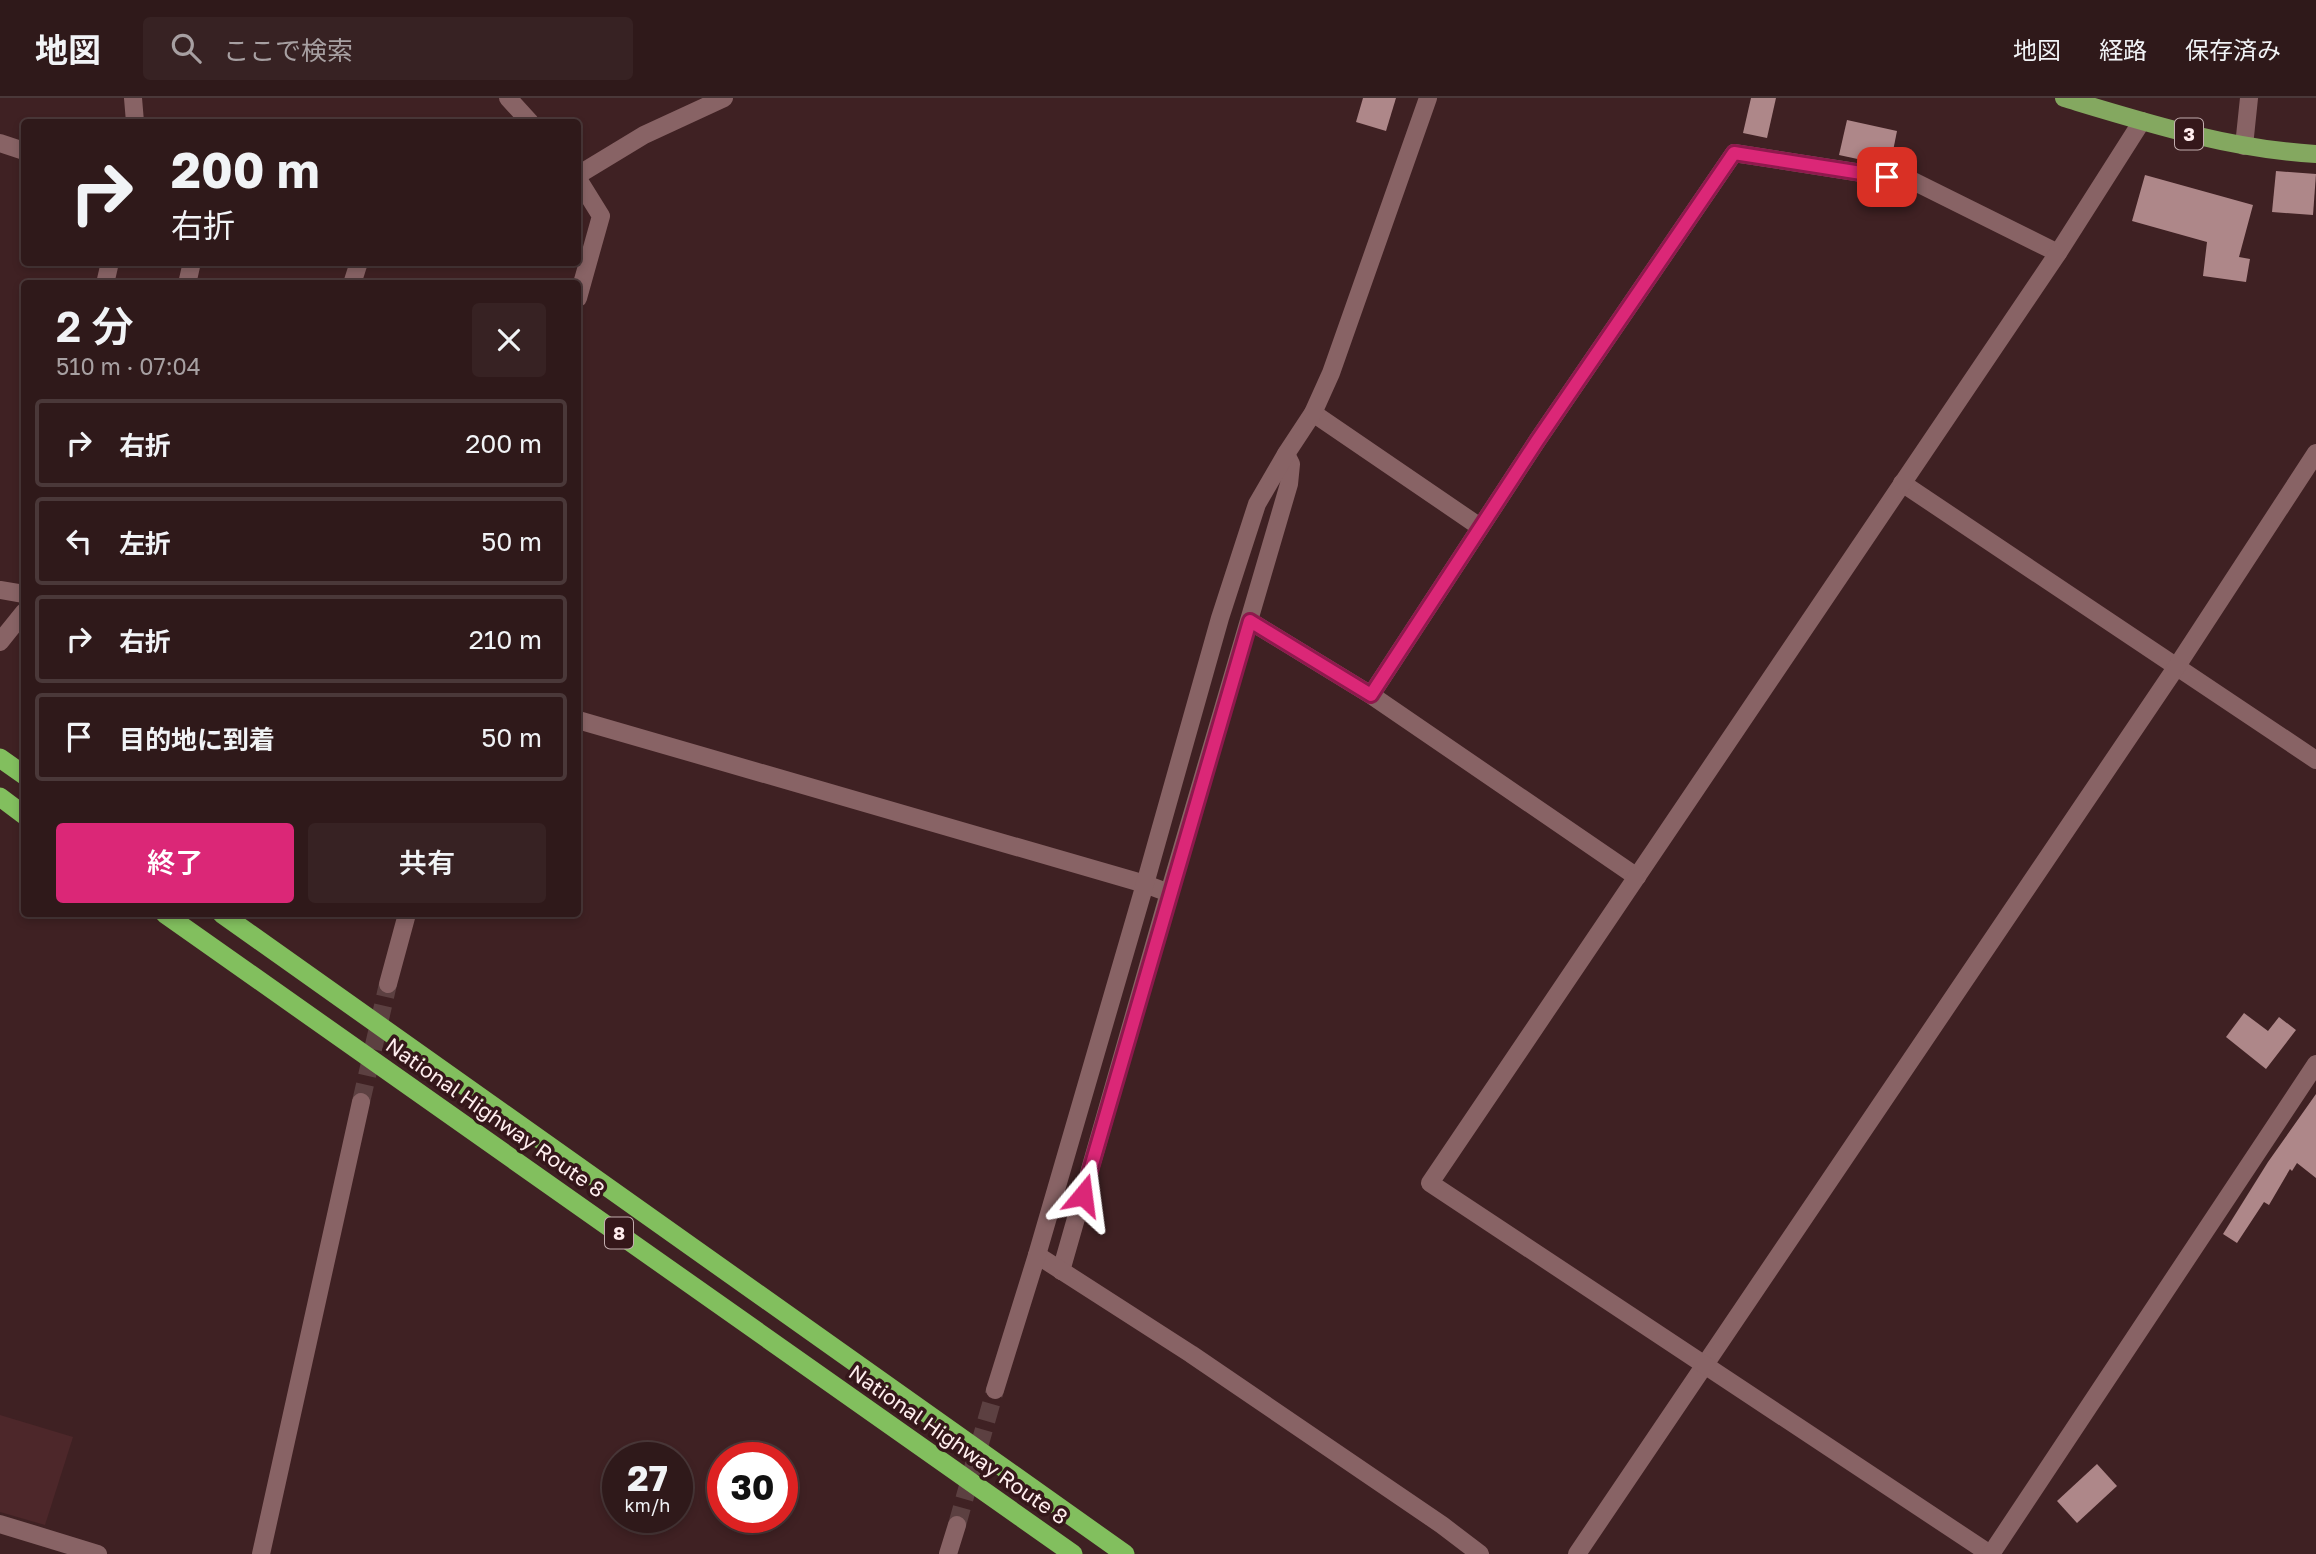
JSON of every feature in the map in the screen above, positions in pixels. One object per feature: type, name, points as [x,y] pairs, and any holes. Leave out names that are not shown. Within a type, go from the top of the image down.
[{"type":"highway","points":[[0,758],[21,773]]},
{"type":"highway","points":[[0,797],[21,813]]},
{"type":"highway","name":"National Highway Route 8","points":[[169,917],[1073,1554]]},
{"type":"highway","name":"National Highway Route 8","points":[[226,917],[1125,1554]]},
{"type":"main road","name":"3","points":[[2064,98],[2217,142],[2276,152],[2316,154]]},
{"type":"street","points":[[133,98],[135,119]]},
{"type":"street","points":[[508,98],[527,119]]},
{"type":"street","points":[[581,175],[644,135],[724,98]]},
{"type":"street","points":[[995,1390],[1146,884],[1220,618],[1257,504],[1313,413],[1331,373],[1428,98]]},
{"type":"street","points":[[2244,146],[2249,98]]},
{"type":"street","points":[[2142,121],[2058,253],[1430,1183],[1990,1554],[2316,1064]]},
{"type":"street","points":[[0,143],[21,150]]},
{"type":"street","points":[[1371,695],[1480,527],[1734,153],[1913,181],[2058,253]]},
{"type":"street","points":[[581,182],[600,216],[581,287]]},
{"type":"street","points":[[1313,413],[1480,527]]},
{"type":"street","points":[[1577,1554],[2177,666],[2316,453]]},
{"type":"street","points":[[1061,1271],[1289,484],[1292,464],[1286,454]]},
{"type":"street","points":[[1902,483],[2316,760]]},
{"type":"street","points":[[0,590],[21,594]]},
{"type":"street","points":[[0,642],[21,616]]},
{"type":"street","points":[[1250,621],[1371,695],[1637,877]]},
{"type":"street","points":[[581,721],[1146,884],[1169,893]]},
{"type":"street","points":[[388,984],[406,917]]},
{"type":"street","points":[[261,1554],[361,1102]]},
{"type":"street","points":[[1037,1255],[1191,1354],[1442,1525],[1480,1554]]},
{"type":"street","points":[[0,1524],[98,1554]]},
{"type":"street","points":[[948,1554],[957,1525]]},
{"type":"shaded area","points":[[0,1415],[73,1437],[45,1525],[0,1512]]},
{"type":"building","points":[[1363,98],[1396,98],[1386,131],[1356,122]]},
{"type":"building","points":[[1751,98],[1776,98],[1767,138],[1743,133]]},
{"type":"building","points":[[1847,120],[1897,131],[1890,166],[1839,155]]},
{"type":"building","points":[[2276,171],[2316,174],[2313,215],[2272,212]]},
{"type":"building","points":[[2145,175],[2253,205],[2239,257],[2250,259],[2246,282],[2203,276],[2207,242],[2132,221]]},
{"type":"building","points":[[2244,1013],[2268,1031],[2279,1017],[2296,1030],[2266,1069],[2226,1037]]},
{"type":"building","points":[[2316,1094],[2316,1178],[2297,1163],[2292,1171],[2290,1169],[2269,1205],[2264,1202],[2237,1243],[2223,1234],[2268,1162]]},
{"type":"building","points":[[2097,1464],[2117,1486],[2077,1523],[2057,1501]]},
{"type":"tunnel","points":[[361,1102],[388,984]]},
{"type":"tunnel","points":[[957,1525],[995,1390]]},
{"type":"route","points":[[1083,1195],[1250,621],[1371,695],[1537,441],[1734,153],[1887,177]]}]
